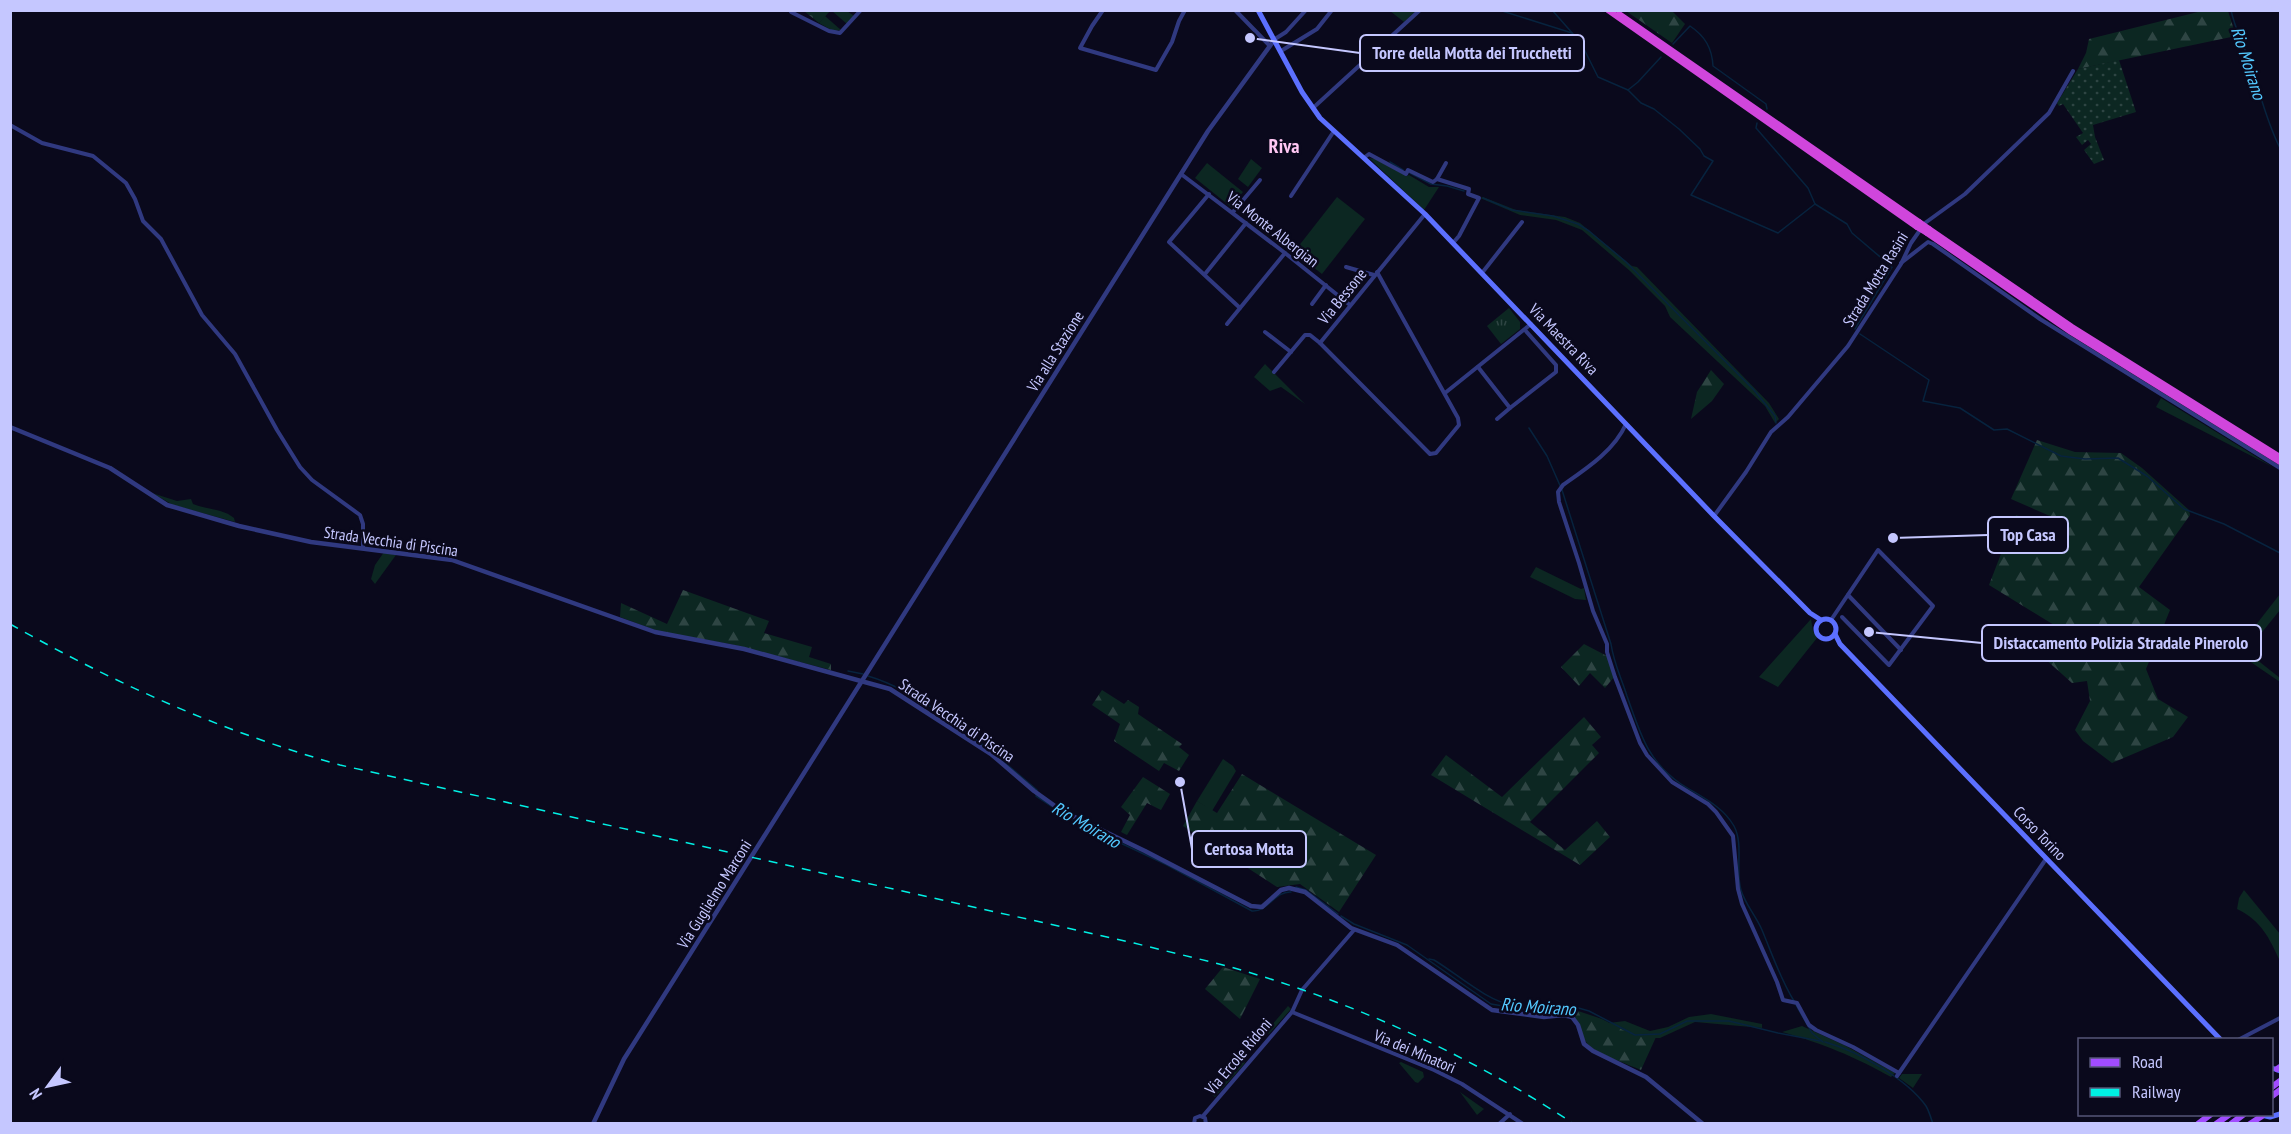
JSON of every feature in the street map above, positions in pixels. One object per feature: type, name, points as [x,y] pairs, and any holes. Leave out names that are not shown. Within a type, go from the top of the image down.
[{"type":"highway","points":[[1608,10],[1918,225],[2072,327],[2280,457]]},
{"type":"highway","points":[[1615,10],[1918,225]]},
{"type":"highway","points":[[1928,231],[2071,332],[2280,462]]},
{"type":"main road","name":"Via Maestra Riva","points":[[1258,10],[1312,108],[1425,214],[1819,623]]},
{"type":"main road","points":[[1831,620],[1836,626],[1835,634],[1840,644],[1819,637],[1816,631],[1819,623],[1831,620]]},
{"type":"main road","points":[[1829,639],[1835,634]]},
{"type":"main road","name":"Corso Torino","points":[[1840,644],[2219,1038]]},
{"type":"street","points":[[791,12],[830,31],[840,33],[861,10]]},
{"type":"street","points":[[1103,10],[1080,48],[1156,70],[1172,42],[1185,10]]},
{"type":"street","points":[[1235,10],[1269,45]]},
{"type":"street","points":[[1275,39],[1286,32],[1306,10]]},
{"type":"street","points":[[1281,51],[1317,29],[1332,10]]},
{"type":"street","points":[[1312,108],[1420,10]]},
{"type":"street","name":"Via alla Stazione","points":[[862,681],[1181,174],[1215,122],[1275,39]]},
{"type":"street","name":"Strada Motta Rasini","points":[[1714,516],[1771,432],[1788,417],[1848,346],[1925,223],[1965,194],[2049,113],[2073,71]]},
{"type":"street","points":[[10,125],[42,143],[93,156],[126,183],[135,199],[142,221],[161,239],[202,315],[236,354],[300,467],[312,480],[360,514],[363,524],[363,547]]},
{"type":"street","points":[[1291,196],[1334,131]]},
{"type":"street","name":"Via Maestra Riva","points":[[1365,158],[1369,154],[1406,174],[1408,170],[1433,182],[1437,179],[1469,189],[1468,194],[1479,198],[1453,243]]},
{"type":"street","points":[[1437,179],[1446,163]]},
{"type":"street","name":"Via Monte Albergian","points":[[1181,174],[1233,212],[1350,305]]},
{"type":"street","points":[[1233,212],[1260,180]]},
{"type":"street","points":[[1209,194],[1169,242],[1240,308]]},
{"type":"street","name":"Via Bessone","points":[[1274,372],[1307,334],[1320,343],[1425,214]]},
{"type":"street","points":[[1482,273],[1522,222]]},
{"type":"street","points":[[1205,274],[1246,223]]},
{"type":"street","points":[[1900,264],[1928,242],[1933,244],[2040,319],[2280,468]]},
{"type":"street","points":[[1227,324],[1285,253]]},
{"type":"street","points":[[1320,343],[1430,454],[1436,453],[1458,425],[1458,418],[1445,393],[1376,274],[1346,267]]},
{"type":"street","points":[[1312,304],[1326,285]]},
{"type":"street","points":[[1445,393],[1532,324]]},
{"type":"street","points":[[1497,419],[1556,372],[1557,364],[1525,330]]},
{"type":"street","points":[[1264,332],[1291,352]]},
{"type":"street","points":[[1478,367],[1510,408]]},
{"type":"street","points":[[1627,423],[1616,441],[1603,454],[1563,485],[1558,492],[1559,502],[1593,611],[1607,645],[1615,677],[1640,743],[1647,755],[1672,782],[1708,804],[1716,812],[1733,836],[1738,889],[1742,904],[1783,1000],[1795,1003],[1809,1025],[1816,1030],[1853,1047],[1898,1075],[2046,859]]},
{"type":"street","name":"Strada Vecchia di Piscina","points":[[10,427],[110,468],[167,505],[239,526],[311,542],[452,560],[655,632],[744,649],[890,689],[990,754],[1062,811],[1146,851],[1251,906],[1262,907],[1274,895],[1289,888],[1305,892],[1354,930],[1397,945],[1492,1010],[1544,1017],[1572,1017],[1578,1025],[1584,1044],[1593,1051],[1646,1077],[1703,1124]]},
{"type":"street","points":[[1831,620],[1878,550],[1933,606],[1888,665],[1842,617]]},
{"type":"street","points":[[1848,595],[1900,650]]},
{"type":"street","name":"Via Guglielmo Marconi","points":[[593,1124],[624,1059],[862,681]]},
{"type":"street","name":"Via Ercole Ridoni","points":[[1194,1124],[1196,1117],[1203,1116],[1292,1012],[1302,990],[1354,930]]},
{"type":"street","name":"Via dei Minatori","points":[[1292,1012],[1434,1070],[1462,1084],[1523,1124]]},
{"type":"street","points":[[2242,1038],[2280,1018]]},
{"type":"street","points":[[1499,1124],[1510,1114]]},
{"type":"street","points":[[1203,1116],[1206,1124]]},
{"type":"green space","points":[[804,11],[830,11],[819,23]]},
{"type":"green space","points":[[832,11],[847,11],[854,16],[847,24]]},
{"type":"green space","points":[[1390,11],[1416,11],[1404,22]]},
{"type":"green space","points":[[1626,11],[1672,11],[1685,24],[1672,43]]},
{"type":"green space","points":[[2202,11],[2228,11],[2236,36],[2078,69],[2086,53],[2089,39]]},
{"type":"green space","points":[[825,16],[841,30],[833,31],[819,23]]},
{"type":"green space","points":[[2119,60],[2136,112],[2093,125],[2104,160],[2094,164],[2084,150],[2091,144],[2088,140],[2082,145],[2076,137],[2083,133],[2063,104],[2059,106],[2057,103],[2078,69]]},
{"type":"green space","points":[[1369,158],[1409,175],[1429,187],[1439,187],[1424,210]]},
{"type":"green space","points":[[1251,159],[1262,168],[1248,187],[1238,179]]},
{"type":"green space","points":[[1207,163],[1243,192],[1231,207],[1195,178]]},
{"type":"green space","points":[[1337,197],[1365,219],[1322,274],[1294,252]]},
{"type":"green space","points":[[1483,197],[1516,210],[1565,217],[1580,223],[1632,266],[1637,267],[1769,403],[1779,419],[1775,423],[1765,406],[1670,317],[1665,306],[1630,271],[1582,230],[1556,220],[1520,215],[1480,198]]},
{"type":"green space","points":[[1509,308],[1520,322],[1520,329],[1501,344],[1487,326]]},
{"type":"green space","points":[[1265,364],[1305,404],[1281,387],[1270,391],[1254,377]]},
{"type":"green space","points":[[1711,370],[1724,384],[1712,401],[1691,419],[1697,392]]},
{"type":"green space","points":[[2161,398],[2273,467],[2156,407]]},
{"type":"green space","points":[[2037,440],[2075,452],[2121,453],[2142,468],[2189,510],[2190,515],[2139,587],[2170,610],[2146,669],[2158,699],[2188,717],[2173,737],[2112,763],[2083,741],[2075,730],[2090,701],[2087,681],[2072,683],[2044,658],[2059,628],[1989,585],[2016,515],[2050,529],[2057,519],[2011,499]]},
{"type":"green space","points":[[152,493],[177,501],[191,499],[193,504],[229,515],[234,518],[235,522],[173,505]]},
{"type":"green space","points":[[384,552],[396,555],[375,584],[371,579],[375,565]]},
{"type":"green space","points":[[1536,567],[1581,589],[1584,588],[1586,600],[1575,599],[1530,577]]},
{"type":"green space","points":[[683,590],[769,621],[764,633],[812,647],[809,657],[831,664],[831,670],[730,644],[660,632],[620,617],[621,603],[667,624]]},
{"type":"green space","points":[[2280,594],[2280,610],[2251,646],[2261,653],[2256,659],[2280,678],[2280,682],[2236,652],[2221,652],[2244,627],[2255,626]]},
{"type":"green space","points":[[1811,619],[1817,638],[1778,687],[1759,677]]},
{"type":"green space","points":[[1584,644],[1607,656],[1614,677],[1605,688],[1590,673],[1579,686],[1561,667]]},
{"type":"green space","points":[[1102,690],[1124,704],[1128,700],[1139,707],[1138,714],[1182,744],[1179,747],[1189,755],[1179,771],[1164,763],[1159,771],[1114,741],[1120,724],[1092,705]]},
{"type":"green space","points":[[1584,717],[1601,737],[1592,745],[1599,753],[1530,822],[1565,850],[1597,821],[1610,837],[1580,865],[1431,775],[1446,755],[1502,797]]},
{"type":"green space","points":[[1223,759],[1236,771],[1212,811],[1197,801]]},
{"type":"green space","points":[[1242,774],[1376,855],[1339,912],[1300,884],[1277,887],[1183,826],[1197,801],[1217,813]]},
{"type":"green space","points":[[1143,777],[1170,794],[1161,810],[1147,803],[1127,835],[1121,832],[1130,815],[1121,807]]},
{"type":"green space","points":[[2244,890],[2280,934],[2280,961],[2259,925],[2237,909],[2239,898]]},
{"type":"green space","points":[[1223,967],[1260,979],[1240,1019],[1205,989]]},
{"type":"green space","points":[[1288,1006],[1291,1009],[1269,1034],[1266,1032]]},
{"type":"green space","points":[[1575,1010],[1602,1019],[1636,1037],[1656,1037],[1641,1070],[1590,1046],[1584,1039],[1574,1016]]},
{"type":"green space","points":[[1711,1014],[1762,1024],[1762,1028],[1695,1022],[1660,1038],[1636,1038],[1608,1023],[1625,1021],[1650,1031],[1668,1027],[1689,1017]]},
{"type":"green space","points":[[1802,1026],[1844,1045],[1895,1073],[1891,1077],[1838,1051],[1782,1032]]},
{"type":"green space","points":[[1242,1059],[1245,1063],[1215,1097],[1212,1095]]},
{"type":"green space","points":[[1399,1063],[1423,1072],[1424,1077],[1418,1083],[1415,1082]]},
{"type":"green space","points":[[1902,1074],[1922,1074],[1913,1088],[1899,1078]]},
{"type":"green space","points":[[1460,1092],[1484,1109],[1477,1115]]},
{"type":"waterway","points":[[1499,10],[1572,33]]},
{"type":"waterway","points":[[1552,10],[1581,43],[1598,77],[1628,90],[1641,103],[1654,109],[1679,129],[1700,149],[1704,156],[1713,161],[1691,195],[1778,233],[1815,204]]},
{"type":"waterway","name":"Rio Moirano","points":[[2231,10],[2280,148]]},
{"type":"waterway","points":[[1673,44],[1690,26],[1707,43],[1713,66],[1766,104],[1767,109]]},
{"type":"waterway","points":[[1628,90],[1661,57]]},
{"type":"waterway","points":[[1757,123],[1756,128],[1808,188],[1815,204],[1847,224],[1852,233],[1892,267],[1855,329]]},
{"type":"waterway","points":[[1390,162],[1403,170]]},
{"type":"waterway","points":[[1410,173],[1431,184],[1464,191]]},
{"type":"waterway","points":[[1483,198],[1512,210],[1553,216],[1578,224],[1589,231],[1626,262],[1754,390],[1775,416],[1776,423]]},
{"type":"waterway","points":[[1860,334],[1929,380],[1923,401],[1960,408],[1994,430],[2007,429],[2061,456],[2085,459],[2118,458],[2147,476],[2184,509],[2224,524],[2280,553]]},
{"type":"waterway","points":[[1529,428],[1547,456],[1562,490],[1616,664],[1646,745],[1652,756],[1669,775],[1717,807],[1734,826],[1739,849],[1741,890],[1760,925],[1780,975],[1794,1001]]},
{"type":"waterway","name":"Rio Moirano","points":[[848,671],[863,674]]},
{"type":"waterway","name":"Rio Moirano","points":[[868,676],[890,684],[935,709],[1037,790],[1036,796],[1074,821],[1167,865],[1252,911],[1263,908],[1280,895],[1291,892]]},
{"type":"waterway","points":[[1296,887],[1306,890],[1338,914]]},
{"type":"waterway","name":"Rio Moirano","points":[[1341,916],[1354,924],[1407,945],[1491,1004],[1521,1009],[1575,1007],[1589,1011],[1635,1035],[1660,1034],[1687,1021],[1729,1021],[1820,1041]]},
{"type":"waterway","points":[[1429,959],[1434,960],[1493,999],[1513,1005]]},
{"type":"waterway","points":[[1796,1005],[1812,1033],[1823,1042]]},
{"type":"waterway","name":"Rio Moirano","points":[[1825,1042],[1866,1059],[1906,1085],[1926,1106],[1933,1124]]},
{"type":"railway","points":[[10,624],[90,667],[171,705],[253,737],[340,765],[1134,943],[1273,980],[1362,1012],[1450,1052],[1574,1124]]},
{"type":"place","name":"Torre della Motta dei Trucchetti","points":[[1250,38]]},
{"type":"place","name":"Top Casa","points":[[1893,538]]},
{"type":"place","name":"Distaccamento Polizia Stradale Pinerolo","points":[[1869,632]]},
{"type":"place","name":"Certosa Motta","points":[[1180,782]]},
{"type":"district","name":"Riva","points":[[1284,146]]}]
